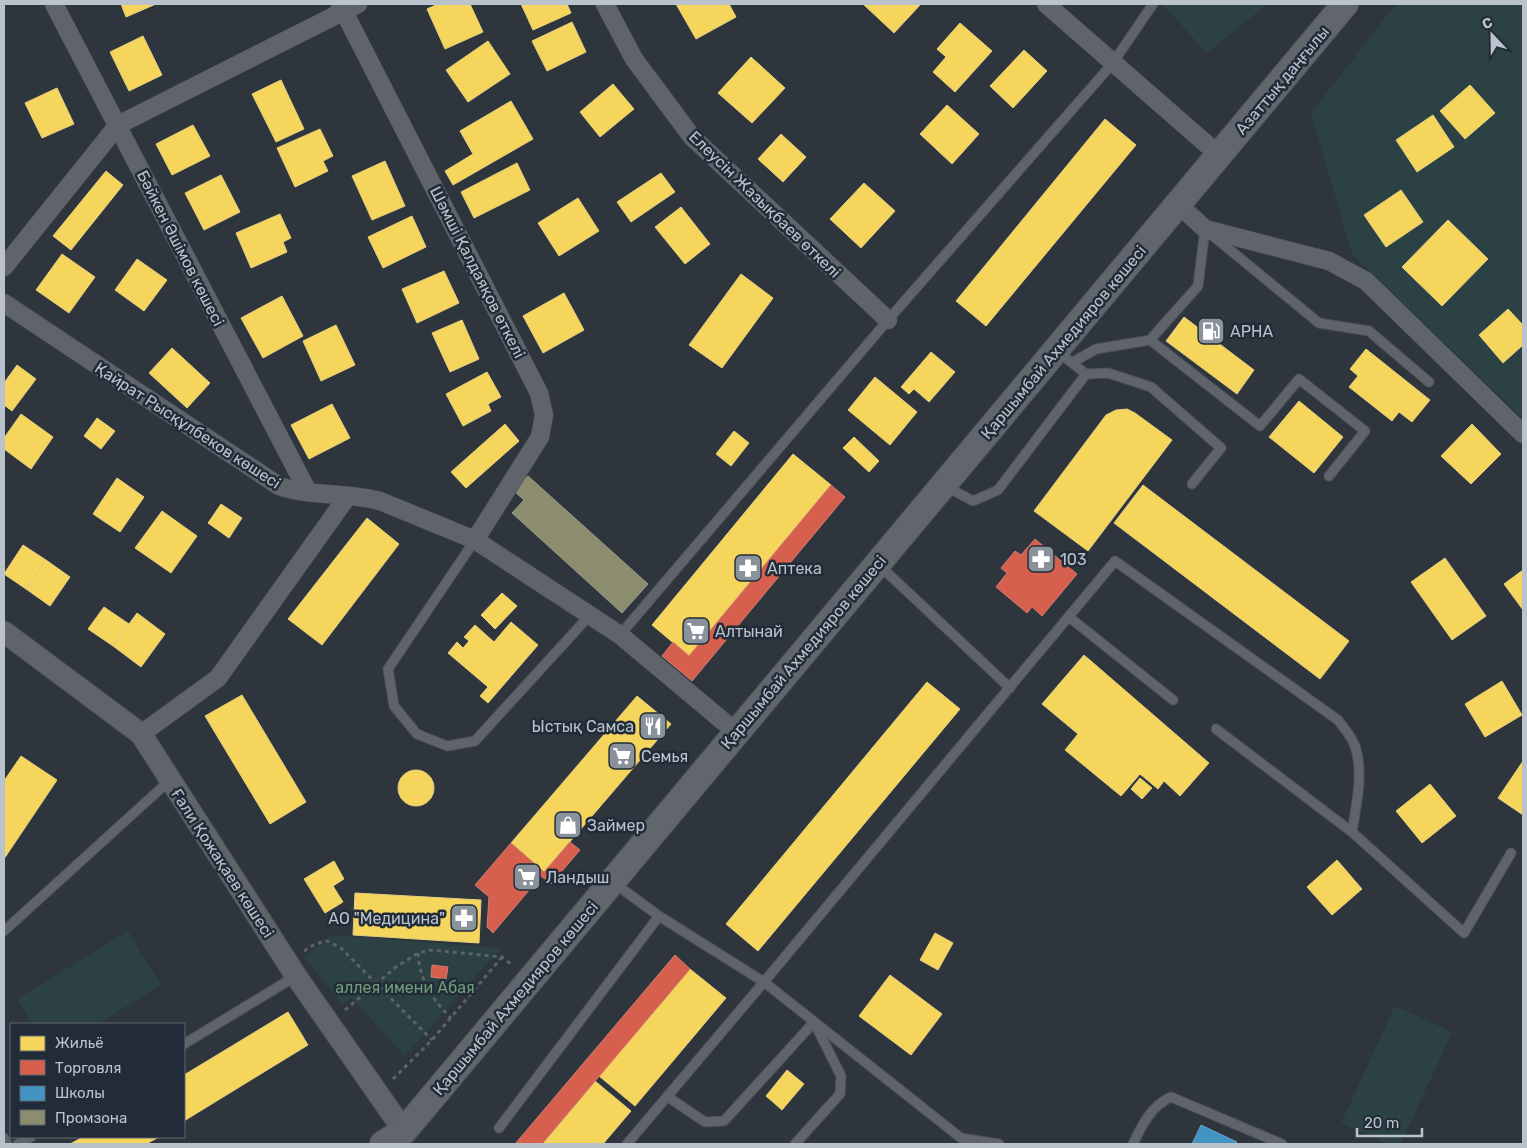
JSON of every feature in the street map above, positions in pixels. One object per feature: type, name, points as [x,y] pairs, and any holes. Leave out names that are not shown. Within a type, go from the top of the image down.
[{"type":"main road","name":"Азаттық даңғылы","points":[[1219,155],[1345,4]]},
{"type":"main road","name":"Қаршымбай Ахмедияров көшесі","points":[[394,1138],[530,979],[943,485],[1065,357],[1178,204],[1219,155]]},
{"type":"street","name":"Бәйкен Әшімов көшесі","points":[[54,4],[308,492]]},
{"type":"street","name":"Елеусін Жазықбаев өткелі","points":[[605,4],[634,59],[692,137],[888,320]]},
{"type":"street","points":[[1046,4],[1112,64],[1219,155]]},
{"type":"street","points":[[4,267],[118,125],[347,6]]},
{"type":"street","name":"Шәмші Қалдаяқов өткелі","points":[[347,6],[540,393],[544,416],[540,437],[475,540]]},
{"type":"street","points":[[1178,204],[1205,229],[1328,261],[1366,281],[1523,434]]},
{"type":"street","name":"Қайрат Рысқұлбеков көшесі","points":[[4,304],[279,486],[296,492],[365,497],[475,540],[620,635],[736,732]]},
{"type":"street","points":[[142,734],[218,678],[347,497]]},
{"type":"street","name":"Ғали Қожақаев көшесі","points":[[4,632],[142,734],[170,781],[292,969],[377,1095],[394,1138]]},
{"type":"lane","points":[[620,635],[888,320],[1112,64],[1153,4]]},
{"type":"lane","points":[[1065,357],[1096,348],[1150,340],[1198,286],[1205,229]]},
{"type":"lane","points":[[1205,229],[1319,322],[1369,331],[1430,382]]},
{"type":"lane","points":[[1150,340],[1260,426],[1299,379],[1365,431],[1329,476]]},
{"type":"lane","points":[[1065,357],[1086,374],[1108,373],[1151,387],[1221,448],[1192,484]]},
{"type":"lane","points":[[943,485],[973,501],[998,490],[1086,374]]},
{"type":"lane","points":[[475,540],[388,670],[394,706],[417,734],[447,746],[475,741],[590,615]]},
{"type":"lane","points":[[627,1144],[1115,561],[1338,720],[1355,746],[1358,766],[1358,790],[1352,832]]},
{"type":"lane","points":[[878,564],[1010,688]]},
{"type":"lane","points":[[1069,617],[1173,700]]},
{"type":"lane","points":[[1216,729],[1352,832],[1464,933],[1512,853]]},
{"type":"lane","points":[[4,931],[170,781]]},
{"type":"lane","points":[[612,881],[659,916],[764,982],[961,1141],[999,1144]]},
{"type":"lane","points":[[499,1128],[659,916]]},
{"type":"lane","points":[[185,1043],[292,969]]},
{"type":"lane","points":[[668,1097],[704,1122],[724,1122],[814,1022]]},
{"type":"lane","points":[[795,1144],[840,1094],[841,1076],[814,1022]]},
{"type":"lane","points":[[1133,1144],[1144,1121],[1159,1102],[1171,1097],[1282,1144]]},
{"type":"lane","points":[[4,1138],[7,1144]]},
{"type":"lane","points":[[18,1144],[29,1138]]},
{"type":"path","points":[[292,969],[315,944],[326,941],[341,948],[432,1040]]},
{"type":"path","points":[[330,1023],[396,966],[418,953],[431,950],[502,957],[530,979]]},
{"type":"path","points":[[418,953],[420,972],[424,985],[431,997],[451,1018]]},
{"type":"path","points":[[377,1095],[432,1040],[502,957]]},
{"type":"green space","points":[[1162,4],[1267,4],[1207,53]]},
{"type":"green space","points":[[1396,4],[1523,4],[1523,419],[1352,254],[1311,113]]},
{"type":"green space","points":[[128,931],[161,985],[100,1023],[31,1023],[17,999]]},
{"type":"green space","name":"аллея имени Абая","points":[[331,935],[501,948],[405,1056],[352,998],[343,1005],[304,957]]},
{"type":"green space","points":[[1395,1006],[1452,1032],[1401,1144],[1388,1144],[1341,1123]]},
{"type":"building: Жильё","points":[[121,4],[156,4],[126,17]]},
{"type":"building: Жильё","points":[[438,4],[470,4],[483,32],[445,49],[427,9]]},
{"type":"building: Жильё","points":[[521,4],[567,4],[571,13],[533,30]]},
{"type":"building: Жильё","points":[[676,4],[729,4],[736,17],[696,39]]},
{"type":"building: Жильё","points":[[863,4],[921,4],[894,33]]},
{"type":"building: Жильё","points":[[572,22],[586,52],[547,71],[532,41]]},
{"type":"building: Жильё","points":[[960,23],[992,51],[955,92],[933,72],[946,57],[937,49]]},
{"type":"building: Жильё","points":[[143,36],[162,75],[129,91],[110,52]]},
{"type":"building: Жильё","points":[[488,41],[510,74],[468,102],[446,70]]},
{"type":"building: Жильё","points":[[1024,50],[1047,71],[1013,108],[990,86]]},
{"type":"building: Жильё","points":[[751,57],[785,88],[752,123],[718,93]]},
{"type":"building: Жильё","points":[[281,80],[304,129],[276,142],[252,94]]},
{"type":"building: Жильё","points":[[613,84],[634,109],[600,137],[580,112]]},
{"type":"building: Жильё","points":[[1470,85],[1495,113],[1465,139],[1440,111]]},
{"type":"building: Жильё","points":[[57,88],[74,124],[42,138],[25,103]]},
{"type":"building: Жильё","points":[[511,101],[533,139],[453,185],[445,171],[473,154],[460,131]]},
{"type":"building: Жильё","points":[[947,105],[979,134],[952,164],[920,134]]},
{"type":"building: Жильё","points":[[1433,115],[1454,147],[1417,172],[1396,140]]},
{"type":"building: Жильё","points":[[1105,119],[1136,145],[986,326],[956,301]]},
{"type":"building: Жильё","points":[[193,125],[210,156],[172,175],[156,144]]},
{"type":"building: Жильё","points":[[320,129],[333,156],[323,161],[328,171],[295,187],[277,148]]},
{"type":"building: Жильё","points":[[781,134],[806,157],[783,182],[758,159]]},
{"type":"building: Жильё","points":[[385,161],[405,206],[372,220],[352,176]]},
{"type":"building: Жильё","points":[[517,163],[530,190],[474,218],[461,192]]},
{"type":"building: Жильё","points":[[106,171],[123,185],[71,250],[53,236]]},
{"type":"building: Жильё","points":[[661,173],[675,192],[631,222],[617,202]]},
{"type":"building: Жильё","points":[[221,175],[240,212],[204,230],[185,193]]},
{"type":"building: Жильё","points":[[864,183],[895,211],[861,248],[830,219]]},
{"type":"building: Жильё","points":[[1401,190],[1423,222],[1386,247],[1364,215]]},
{"type":"building: Жильё","points":[[578,198],[599,231],[559,256],[538,223]]},
{"type":"building: Жильё","points":[[681,207],[710,244],[685,264],[655,227]]},
{"type":"building: Жильё","points":[[280,214],[291,238],[283,242],[287,252],[251,268],[236,233]]},
{"type":"building: Жильё","points":[[412,216],[426,247],[383,268],[368,237]]},
{"type":"building: Жильё","points":[[1448,220],[1488,259],[1442,306],[1402,267]]},
{"type":"building: Жильё","points":[[62,254],[95,277],[69,313],[36,290]]},
{"type":"building: Жильё","points":[[137,259],[167,280],[144,311],[115,290]]},
{"type":"building: Жильё","points":[[444,271],[459,303],[417,323],[402,289]]},
{"type":"building: Жильё","points":[[741,274],[773,298],[722,368],[689,345]]},
{"type":"building: Жильё","points":[[564,293],[584,330],[543,353],[523,316]]},
{"type":"building: Жильё","points":[[282,296],[303,336],[263,358],[241,318]]},
{"type":"building: Жильё","points":[[1508,309],[1523,325],[1523,345],[1503,363],[1479,335]]},
{"type":"building: Жильё","points":[[1184,317],[1254,370],[1237,394],[1166,341]]},
{"type":"building: Жильё","points":[[462,320],[479,359],[450,372],[432,333]]},
{"type":"building: Жильё","points":[[336,325],[355,365],[321,381],[303,341]]},
{"type":"building: Жильё","points":[[172,348],[210,383],[187,408],[149,373]]},
{"type":"building: Жильё","points":[[1366,349],[1430,400],[1412,422],[1399,412],[1392,421],[1349,387],[1358,376],[1350,369]]},
{"type":"building: Жильё","points":[[931,352],[955,372],[929,402],[914,389],[909,394],[901,387]]},
{"type":"building: Жильё","points":[[17,365],[36,379],[12,411],[4,405],[4,383]]},
{"type":"building: Жильё","points":[[487,372],[501,397],[488,404],[491,411],[463,426],[446,394]]},
{"type":"building: Жильё","points":[[875,377],[917,412],[890,445],[848,410]]},
{"type":"building: Жильё","points":[[1299,401],[1343,437],[1314,473],[1269,437]]},
{"type":"building: Жильё","points":[[332,404],[350,438],[309,459],[291,425]]},
{"type":"building: Жильё","points":[[1127,409],[1172,440],[1088,551],[1034,511],[1106,415],[1116,410]]},
{"type":"building: Жильё","points":[[21,414],[53,437],[31,469],[4,449],[4,438]]},
{"type":"building: Жильё","points":[[97,418],[115,431],[101,449],[84,436]]},
{"type":"building: Жильё","points":[[505,424],[519,441],[466,488],[451,472]]},
{"type":"building: Жильё","points":[[1472,424],[1501,454],[1471,484],[1441,456]]},
{"type":"building: Жильё","points":[[734,431],[749,443],[731,466],[716,454]]},
{"type":"building: Жильё","points":[[854,437],[879,461],[869,472],[843,448]]},
{"type":"building: Жильё","points":[[793,454],[831,485],[689,656],[652,625]]},
{"type":"building: Жильё","points":[[117,478],[144,497],[120,532],[93,514]]},
{"type":"building: Жильё","points":[[1143,485],[1349,641],[1320,679],[1114,523]]},
{"type":"building: Жильё","points":[[221,504],[242,518],[229,538],[208,523]]},
{"type":"building: Жильё","points":[[162,511],[197,536],[171,573],[135,548]]},
{"type":"building: Жильё","points":[[367,518],[399,544],[322,645],[288,619]]},
{"type":"building: Жильё","points":[[23,545],[46,560],[26,589],[4,574]]},
{"type":"building: Жильё","points":[[1445,558],[1486,616],[1452,640],[1411,582]]},
{"type":"building: Жильё","points":[[46,560],[70,577],[50,606],[26,589]]},
{"type":"building: Жильё","points":[[1523,570],[1523,610],[1504,584]]},
{"type":"building: Жильё","points":[[502,593],[517,606],[495,629],[481,615]]},
{"type":"building: Жильё","points":[[104,607],[129,624],[113,646],[88,629]]},
{"type":"building: Жильё","points":[[137,613],[165,634],[141,667],[113,646]]},
{"type":"building: Жильё","points":[[511,622],[538,645],[488,703],[480,696],[488,687],[448,653],[457,642],[463,648],[469,641],[464,637],[475,625],[494,642]]},
{"type":"building: Жильё","points":[[1084,655],[1209,763],[1180,796],[1164,781],[1158,789],[1140,774],[1121,796],[1065,750],[1078,734],[1042,704]]},
{"type":"building: Жильё","points":[[1502,681],[1522,715],[1485,737],[1465,704]]},
{"type":"building: Жильё","points":[[927,682],[960,709],[758,951],[726,924]]},
{"type":"building: Жильё","points":[[242,695],[306,802],[270,824],[205,716]]},
{"type":"building: Жильё","points":[[637,696],[671,724],[544,872],[511,843]]},
{"type":"building: Жильё","points":[[21,756],[57,780],[4,859],[4,781]]},
{"type":"building: Жильё","points":[[1523,761],[1523,815],[1498,798]]},
{"type":"building: Жильё","points":[[416,770],[428,776],[434,788],[428,800],[416,806],[404,800],[398,788],[404,776]]},
{"type":"building: Жильё","points":[[1140,778],[1152,788],[1142,799],[1131,789]]},
{"type":"building: Жильё","points":[[1430,784],[1456,816],[1422,843],[1396,811]]},
{"type":"building: Жильё","points":[[1337,860],[1362,889],[1332,915],[1307,887]]},
{"type":"building: Жильё","points":[[334,861],[344,879],[333,886],[343,902],[325,913],[304,879]]},
{"type":"building: Жильё","points":[[355,893],[481,900],[479,943],[353,935]]},
{"type":"building: Жильё","points":[[935,933],[953,943],[938,970],[920,960]]},
{"type":"building: Жильё","points":[[690,969],[726,998],[635,1106],[599,1076]]},
{"type":"building: Жильё","points":[[890,975],[942,1014],[911,1055],[859,1016]]},
{"type":"building: Жильё","points":[[288,1012],[308,1045],[185,1120],[185,1074]]},
{"type":"building: Жильё","points":[[787,1070],[804,1084],[782,1110],[766,1096]]},
{"type":"building: Жильё","points":[[595,1081],[631,1111],[603,1144],[542,1144]]},
{"type":"building: Жильё","points":[[81,1138],[157,1138],[146,1144],[70,1144]]},
{"type":"building: Торговля","points":[[831,485],[845,497],[692,681],[662,656],[673,642],[689,656]]},
{"type":"building: Торговля","points":[[1035,539],[1077,574],[1042,616],[1032,607],[1027,613],[996,587],[1007,573],[1001,568],[1015,551],[1021,555]]},
{"type":"building: Торговля","points":[[570,842],[580,850],[551,884],[541,876],[493,933],[487,927],[489,897],[475,885],[511,843],[544,872]]},
{"type":"building: Торговля","points":[[675,955],[690,969],[542,1144],[515,1144]]},
{"type":"building: Торговля","points":[[432,965],[448,967],[446,979],[431,977]]},
{"type":"building: Школы","points":[[1201,1125],[1237,1142],[1235,1144],[1192,1144]]},
{"type":"building: Промзона","points":[[528,476],[648,584],[622,613],[512,513],[524,500],[514,491]]},
{"type":"place","name":"АРНА","points":[[1211,331]]},
{"type":"place","name":"103","points":[[1041,559]]},
{"type":"place","name":"Аптека","points":[[748,568]]},
{"type":"place","name":"Алтынай","points":[[696,631]]},
{"type":"place","name":"Ыстық Самса","points":[[653,726]]},
{"type":"place","name":"Семья","points":[[622,756]]},
{"type":"place","name":"Займер","points":[[568,825]]},
{"type":"place","name":"Ландыш","points":[[527,877]]},
{"type":"place","name":"АО \"Медицина\"","points":[[464,918]]}]
